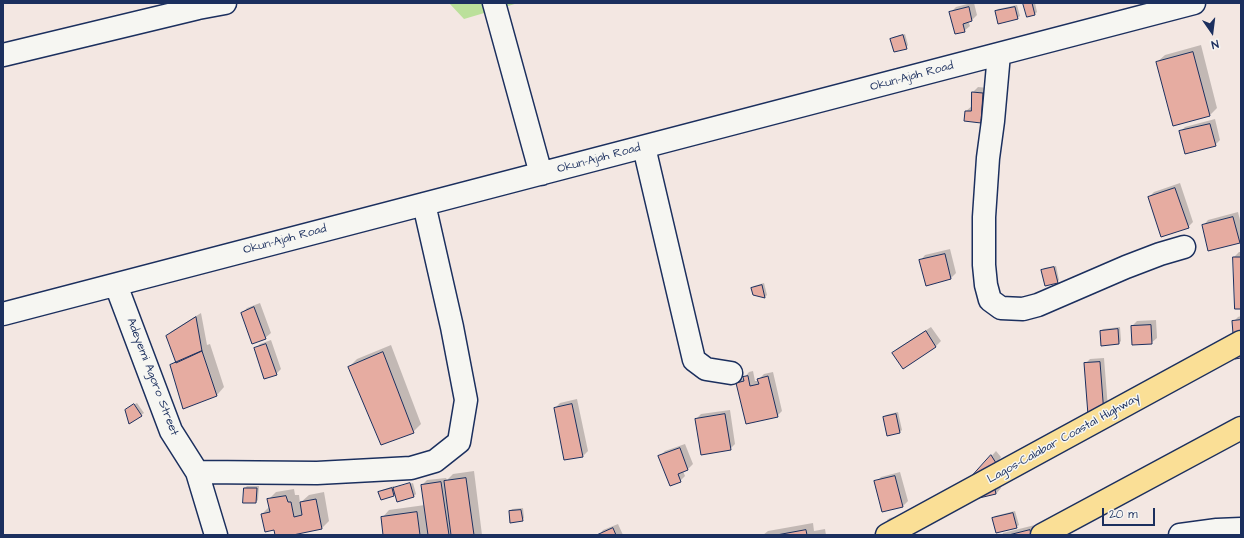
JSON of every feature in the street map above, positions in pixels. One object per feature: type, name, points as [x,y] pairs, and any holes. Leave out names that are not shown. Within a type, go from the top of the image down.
[{"type":"highway","name":"Lagos-Calabar Coastal Highway","points":[[887,535],[1241,342]]},
{"type":"highway","points":[[1042,535],[1241,428]]},
{"type":"street","points":[[3,55],[198,8],[225,3]]},
{"type":"street","points":[[494,3],[540,174]]},
{"type":"street","name":"Okun-Ajah Road","points":[[3,314],[998,54],[1163,7],[1194,3]]},
{"type":"street","points":[[998,54],[984,217],[984,265],[986,285],[990,300],[1001,308],[1023,309],[1044,302],[1160,254],[1184,247]]},
{"type":"street","points":[[644,147],[694,360],[706,369],[731,373]]},
{"type":"street","points":[[197,472],[317,473],[411,468],[435,460],[459,442],[466,400],[452,327],[424,204]]},
{"type":"street","name":"Adeyemi Agoro Street","points":[[116,284],[170,431],[197,472],[216,535]]},
{"type":"street","points":[[1180,535],[1217,533],[1241,529]]},
{"type":"green space","points":[[449,3],[518,3],[464,19]]},
{"type":"building","points":[[1023,3],[1032,3],[1035,15],[1027,17]]},
{"type":"building","points":[[969,7],[972,21],[963,24],[965,32],[955,34],[949,12]]},
{"type":"building","points":[[1015,7],[1018,19],[998,24],[995,11]]},
{"type":"building","points":[[903,35],[907,49],[894,52],[890,39]]},
{"type":"building","points":[[1193,52],[1210,116],[1173,126],[1156,62]]},
{"type":"building","points":[[972,92],[983,93],[981,123],[964,121],[965,111],[971,111]]},
{"type":"building","points":[[1210,124],[1216,146],[1185,154],[1179,131]]},
{"type":"building","points":[[1175,188],[1189,228],[1161,237],[1148,197]]},
{"type":"building","points":[[1233,217],[1240,243],[1208,251],[1202,225]]},
{"type":"building","points":[[945,254],[951,279],[926,286],[919,260]]},
{"type":"building","points":[[1233,257],[1241,257],[1241,309],[1235,309]]},
{"type":"building","points":[[1054,267],[1058,283],[1045,286],[1041,270]]},
{"type":"building","points":[[762,285],[765,298],[753,295],[751,288]]},
{"type":"building","points":[[254,307],[266,339],[252,344],[241,313]]},
{"type":"building","points":[[196,317],[202,351],[176,363],[166,336]]},
{"type":"building","points":[[1241,320],[1241,358],[1235,359],[1232,321]]},
{"type":"building","points":[[1151,325],[1152,344],[1132,345],[1131,326]]},
{"type":"building","points":[[1118,329],[1119,344],[1101,346],[1100,331]]},
{"type":"building","points":[[926,331],[936,347],[903,369],[892,353]]},
{"type":"building","points":[[266,344],[277,375],[264,379],[254,348]]},
{"type":"building","points":[[202,351],[217,396],[183,409],[170,365]]},
{"type":"building","points":[[383,352],[414,433],[381,445],[348,367]]},
{"type":"building","points":[[1100,362],[1105,427],[1089,428],[1084,363]]},
{"type":"building","points":[[748,376],[750,386],[759,384],[757,379],[768,376],[778,417],[746,424],[736,383],[744,381],[743,377]]},
{"type":"building","points":[[134,404],[142,416],[129,424],[125,410]]},
{"type":"building","points":[[572,404],[583,457],[564,460],[554,408]]},
{"type":"building","points":[[725,414],[731,450],[701,455],[695,419]]},
{"type":"building","points":[[896,414],[900,433],[887,436],[883,417]]},
{"type":"building","points":[[680,448],[688,470],[678,474],[681,482],[670,486],[658,456]]},
{"type":"building","points":[[991,455],[996,463],[991,471],[996,494],[979,498],[973,475]]},
{"type":"building","points":[[895,476],[903,507],[882,512],[874,481]]},
{"type":"building","points":[[466,478],[474,535],[451,535],[444,481]]},
{"type":"building","points":[[441,482],[449,535],[428,535],[421,485]]},
{"type":"building","points":[[410,483],[414,497],[397,502],[393,488]]},
{"type":"building","points":[[244,488],[257,488],[256,503],[243,503]]},
{"type":"building","points":[[392,488],[394,496],[381,500],[378,492]]},
{"type":"building","points":[[286,496],[288,502],[291,502],[294,517],[302,515],[300,502],[316,499],[322,529],[293,535],[275,535],[274,530],[265,532],[261,514],[270,512],[267,499]]},
{"type":"building","points":[[521,510],[523,521],[510,523],[509,511]]},
{"type":"building","points":[[417,512],[420,535],[383,535],[381,517]]},
{"type":"building","points":[[1013,513],[1017,528],[996,533],[992,518]]},
{"type":"building","points":[[613,528],[616,535],[597,535]]},
{"type":"building","points":[[806,530],[807,535],[777,535]]},
{"type":"building","points":[[1030,530],[1031,535],[1009,535]]}]
